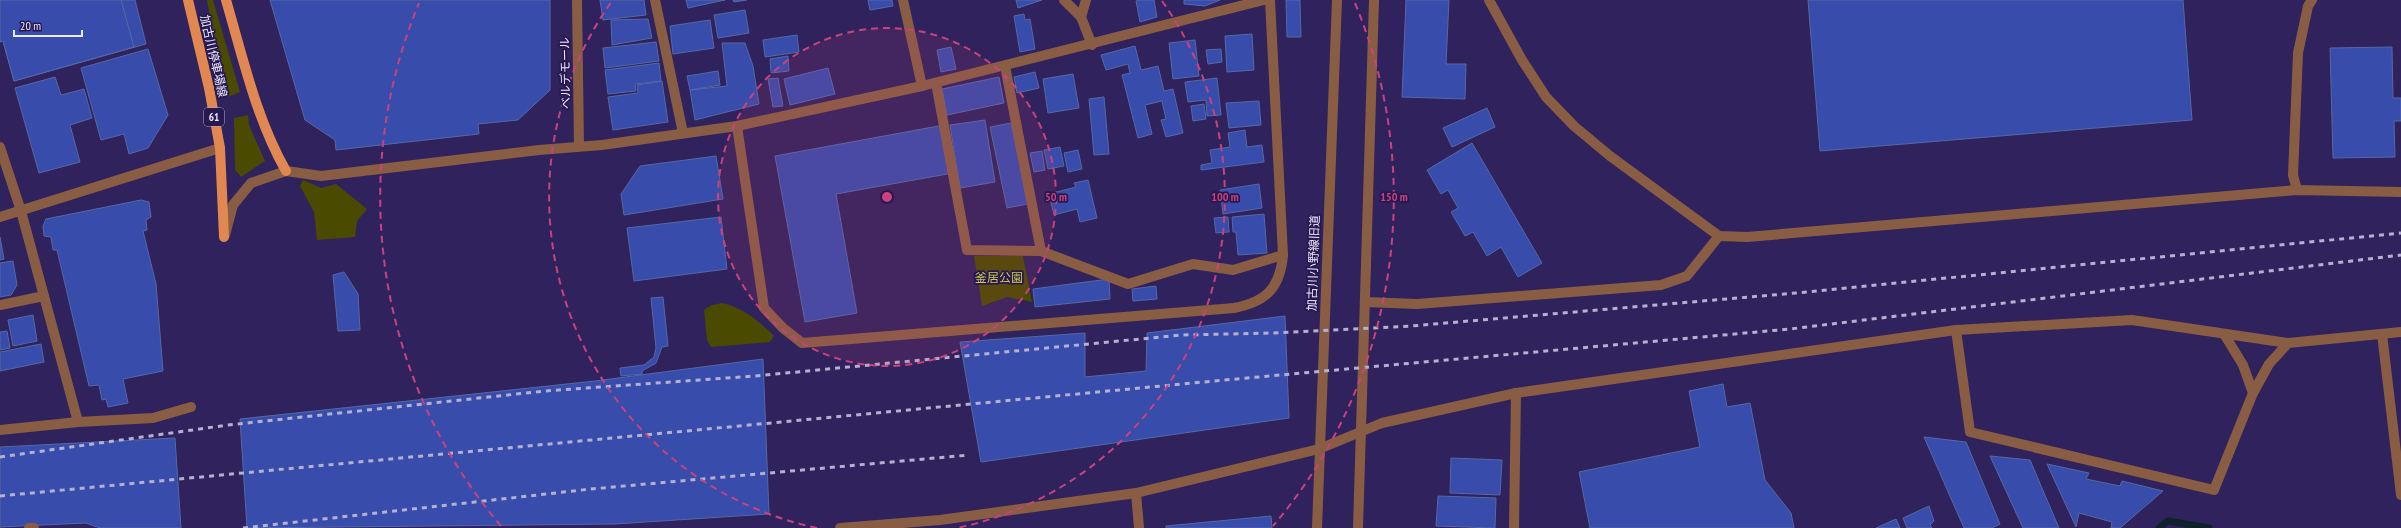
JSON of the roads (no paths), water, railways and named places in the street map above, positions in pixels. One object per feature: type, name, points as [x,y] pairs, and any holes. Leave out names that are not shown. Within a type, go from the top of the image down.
[{"type":"main road","name":"加古川停車場線","points":[[188,0],[209,88],[220,148],[224,237]]},
{"type":"main road","name":"加古川停車場線","points":[[226,0],[263,123],[272,146],[286,171]]},
{"type":"street","name":"ベルデモール","points":[[577,0],[579,146]]},
{"type":"street","points":[[655,0],[683,133]]},
{"type":"street","points":[[903,0],[922,86]]},
{"type":"street","points":[[1064,0],[1081,17],[1092,44]]},
{"type":"street","points":[[1081,17],[1086,0]]},
{"type":"street","points":[[224,237],[233,205],[252,183],[286,171],[321,176],[737,126],[936,83],[1264,0]]},
{"type":"street","points":[[737,126],[764,308],[783,328],[802,343],[1234,308],[1252,304],[1265,295],[1279,277],[1283,255],[1270,0]]},
{"type":"street","name":"加古川小野線旧道","points":[[1317,528],[1337,0]]},
{"type":"street","points":[[1358,528],[1374,0]]},
{"type":"street","points":[[1489,0],[1522,60],[1546,97],[1574,126],[1610,156],[1719,236],[1746,237],[2297,190],[2401,192]]},
{"type":"street","points":[[2297,190],[2293,175],[2298,53],[2308,6],[2312,0]]},
{"type":"street","points":[[1005,66],[1042,251]]},
{"type":"street","points":[[936,83],[967,250],[1042,251],[1128,284],[1193,264],[1233,270],[1283,255]]},
{"type":"street","points":[[0,147],[21,211],[78,422]]},
{"type":"street","points":[[0,217],[220,148]]},
{"type":"street","points":[[1365,302],[1417,304],[1661,285],[1687,276],[1719,236]]},
{"type":"street","points":[[0,305],[44,296]]},
{"type":"street","points":[[840,528],[940,524],[1136,493],[1319,448],[1361,433],[1382,423],[1516,393],[1956,330],[2132,320],[2288,343],[2401,332]]},
{"type":"street","points":[[1956,330],[1970,432],[2214,490],[2253,392],[2269,364],[2288,343]]},
{"type":"street","points":[[2224,334],[2243,365],[2253,392]]},
{"type":"street","points":[[2382,334],[2401,495]]},
{"type":"street","points":[[1514,528],[1516,393]]},
{"type":"street","points":[[0,430],[78,422],[153,418],[191,407]]},
{"type":"street","points":[[1136,493],[1139,528]]},
{"type":"street","points":[[28,528],[34,528]]},
{"type":"waterway","points":[[2159,528],[2168,521],[2209,528]]},
{"type":"railway","points":[[0,457],[228,425],[545,391],[755,376],[1182,335],[1274,333],[1411,326],[1796,293],[2401,233]]},
{"type":"railway","points":[[0,496],[1214,381],[1790,329],[2401,255]]},
{"type":"railway","points":[[243,528],[591,489],[969,455]]},
{"type":"park label","name":"釜居公園","points":[[999,277]]}]
